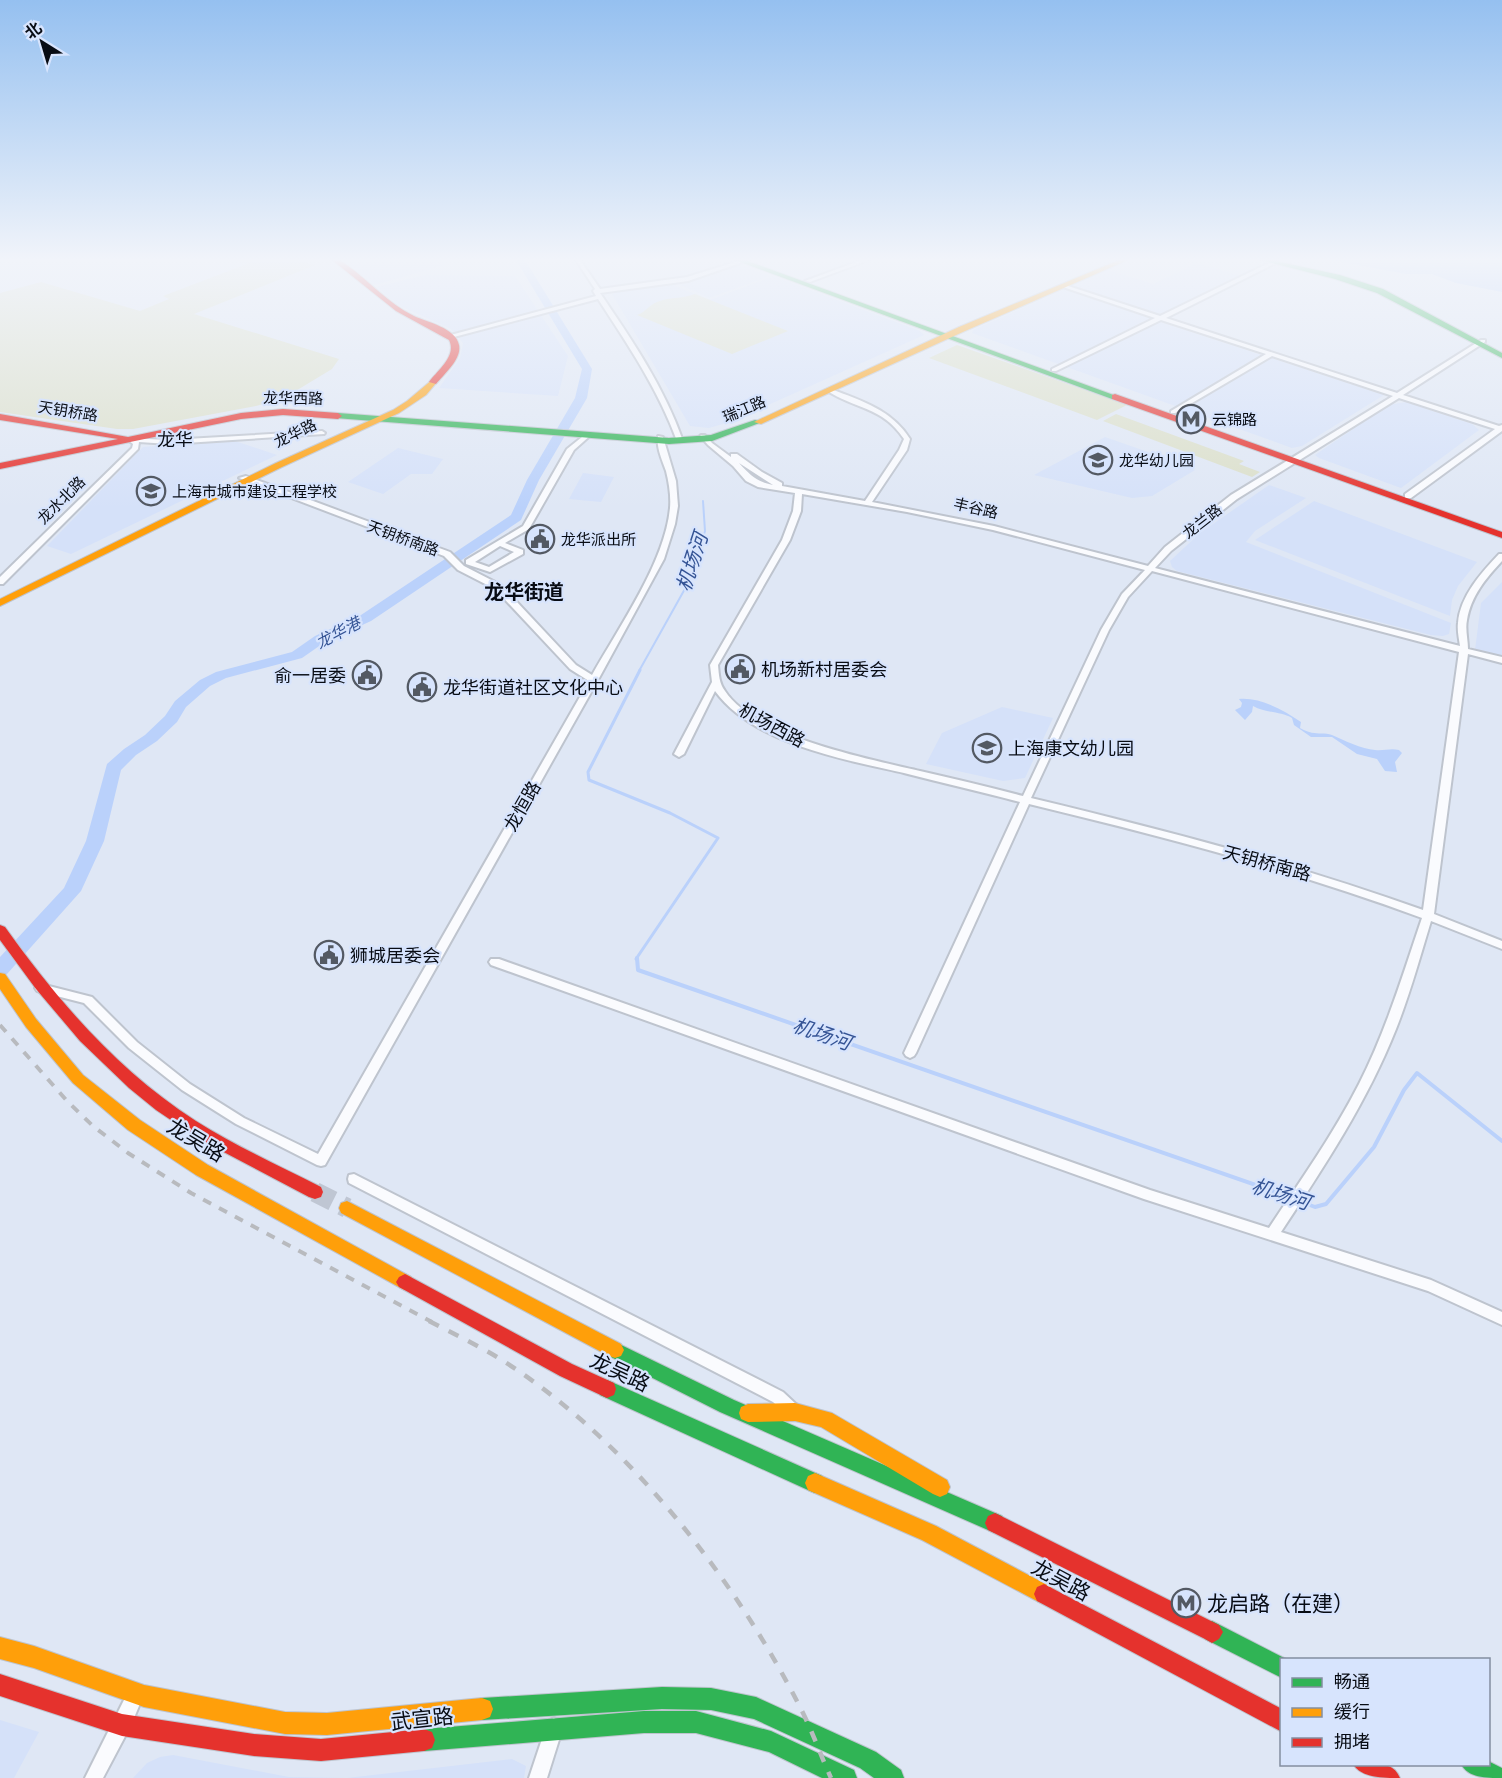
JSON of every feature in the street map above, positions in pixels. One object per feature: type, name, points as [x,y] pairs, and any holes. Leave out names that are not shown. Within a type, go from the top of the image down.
[{"type":"main road","name":"龙华路","points":[[377,418],[422,388],[442,362],[448,348],[446,343]]},
{"type":"main road","name":"龙华路","points":[[3,600],[245,479],[405,405],[428,389],[454,355],[456,346],[454,343]]},
{"type":"main road","name":"瑞江路","points":[[707,437],[927,343]]},
{"type":"main road","name":"瑞江路","points":[[707,437],[739,430],[929,343]]},
{"type":"main road","points":[[973,343],[1502,535]]},
{"type":"main road","points":[[974,343],[1173,412],[1296,460],[1408,496],[1502,530]]},
{"type":"main road","points":[[1482,343],[1502,351]]},
{"type":"main road","points":[[1482,343],[1502,356]]},
{"type":"main road","name":"龙华西路","points":[[0,466],[255,414],[299,413],[636,438],[707,437]]},
{"type":"main road","name":"天钥桥路","points":[[0,417],[130,439]]},
{"type":"main road","name":"龙华西路","points":[[584,433],[602,432],[660,439]]},
{"type":"main road","name":"龙吴路","points":[[4,936],[31,976],[106,1060],[160,1105],[192,1126],[315,1192]]},
{"type":"main road","name":"龙吴路","points":[[0,978],[31,1023],[78,1078],[134,1125],[193,1164],[566,1370],[710,1437],[928,1533],[1280,1720]]},
{"type":"main road","name":"龙吴路","points":[[347,1208],[588,1337],[742,1413],[923,1489],[985,1518],[1280,1667]]},
{"type":"main road","points":[[742,1413],[795,1412],[825,1419],[942,1488],[985,1518]]},
{"type":"main road","points":[[0,1648],[33,1657],[136,1694],[210,1711],[285,1723],[327,1724],[559,1704],[662,1698],[711,1699],[756,1707],[868,1760],[893,1778]]},
{"type":"main road","name":"武宣路","points":[[0,1684],[122,1725],[254,1746],[321,1750],[553,1728],[644,1722],[696,1722],[771,1742],[846,1778]]},
{"type":"main road","points":[[1368,1766],[1389,1778]]},
{"type":"main road","points":[[1476,1766],[1498,1778]]},
{"type":"street","points":[[630,343],[657,386],[682,439]]},
{"type":"street","points":[[1054,370],[1110,343]]},
{"type":"street","points":[[1237,343],[1501,428]]},
{"type":"street","name":"龙兰路","points":[[910,1053],[1105,630],[1125,596],[1148,569],[1201,521],[1234,497],[1478,343]]},
{"type":"street","points":[[1173,412],[1271,354]]},
{"type":"street","points":[[829,390],[888,416],[903,431],[907,439],[903,450],[867,503]]},
{"type":"street","points":[[1408,496],[1501,428]]},
{"type":"street","points":[[130,439],[169,442],[322,433]]},
{"type":"street","points":[[500,543],[520,552],[490,570],[469,562],[526,527],[572,449],[584,433]]},
{"type":"street","name":"丰谷路","points":[[707,437],[749,479],[761,485],[993,528],[1464,649]]},
{"type":"street","name":"龙水北路","points":[[0,582],[136,448],[136,443],[130,439]]},
{"type":"street","name":"龙恒路","points":[[321,1161],[638,602],[661,556],[674,510],[673,486],[660,439]]},
{"type":"street","name":"天钥桥南路","points":[[245,479],[447,554],[462,568],[498,587],[573,667],[594,680]]},
{"type":"street","points":[[679,754],[714,684],[714,666],[786,540],[797,511],[796,491]]},
{"type":"street","points":[[1272,1235],[1335,1139],[1365,1084],[1390,1029],[1428,915],[1464,649],[1462,622],[1480,579],[1502,556]]},
{"type":"street","points":[[1464,649],[1502,660]]},
{"type":"street","name":"机场西路","points":[[714,684],[737,708],[771,729],[811,746],[1026,800]]},
{"type":"street","name":"天钥桥南路","points":[[1026,800],[1299,871],[1428,915],[1502,945]]},
{"type":"street","points":[[495,962],[1149,1195],[1431,1286],[1502,1319]]},
{"type":"street","name":"龙吴路","points":[[41,988],[88,1000],[133,1045],[186,1088],[240,1121],[321,1161]]},
{"type":"street","points":[[354,1179],[778,1397],[795,1412]]},
{"type":"street","points":[[94,1778],[136,1694]]},
{"type":"street","points":[[538,1778],[559,1704]]},
{"type":"shaded area","points":[[463,343],[559,343],[568,356],[558,396],[439,388],[460,358]]},
{"type":"shaded area","points":[[641,343],[906,343],[730,422],[709,428],[690,426]]},
{"type":"shaded area","points":[[1000,343],[1224,343],[1384,395],[1302,446],[1292,448]]},
{"type":"shaded area","points":[[1406,402],[1472,424],[1479,430],[1401,488],[1315,455],[1388,405]]},
{"type":"shaded area","points":[[1105,437],[1195,470],[1152,496],[1132,498],[1034,475]]},
{"type":"shaded area","name":"上海市城市建设工程学校","points":[[232,440],[277,455],[71,554],[47,546],[143,447]]},
{"type":"shaded area","points":[[398,448],[443,459],[432,474],[411,474],[383,494],[348,482]]},
{"type":"shaded area","points":[[583,473],[614,477],[601,502],[569,499]]},
{"type":"shaded area","points":[[1269,485],[1306,498],[1255,531],[1246,542],[1451,623],[1449,634],[1431,635],[1177,571],[1172,567],[1170,561],[1200,533]]},
{"type":"shaded area","points":[[1314,501],[1477,562],[1458,586],[1452,600],[1450,616],[1255,540]]},
{"type":"shaded area","points":[[1502,582],[1502,656],[1475,650],[1481,603]]},
{"type":"shaded area","name":"上海康文幼儿园","points":[[1002,707],[1053,718],[1025,778],[1003,781],[926,764],[942,733]]},
{"type":"shaded area","points":[[0,1720],[39,1732],[14,1778],[0,1778]]},
{"type":"shaded area","points":[[173,1755],[289,1777],[347,1778],[133,1778],[147,1763],[160,1757]]},
{"type":"shaded area","points":[[512,1759],[526,1766],[524,1778],[347,1778]]},
{"type":"green space","points":[[0,343],[287,343],[339,359],[332,369],[284,398],[256,406],[133,429],[117,429],[0,412]]},
{"type":"green space","points":[[705,343],[759,343],[732,354]]},
{"type":"green space","points":[[957,345],[1127,405],[1097,420],[929,358]]},
{"type":"green space","points":[[1116,414],[1244,461],[1239,464],[1260,472],[1252,477],[1103,421]]},
{"type":"water","points":[[1239,699],[1263,702],[1279,709],[1301,722],[1300,728],[1310,732],[1329,734],[1370,749],[1399,750],[1402,753],[1395,762],[1397,772],[1385,771],[1377,759],[1357,754],[1332,737],[1311,737],[1294,725],[1292,718],[1287,716],[1253,706],[1252,712],[1245,720],[1235,710],[1241,707],[1242,703]]},
{"type":"waterway","name":"龙华港","points":[[0,969],[72,891],[95,841],[113,768],[171,719],[180,704],[205,683],[221,675],[297,655],[320,639],[366,618],[516,517],[533,480],[581,398],[587,369],[571,343]]},
{"type":"waterway","name":"机场河","points":[[639,671],[691,578],[705,531],[703,501]]},
{"type":"waterway","name":"机场河","points":[[636,959],[718,838],[670,813],[589,780],[588,772],[640,670]]},
{"type":"waterway","name":"机场河","points":[[637,958],[638,970],[1293,1198]]},
{"type":"waterway","name":"机场河","points":[[1299,1201],[1315,1207],[1326,1204],[1374,1147],[1404,1090],[1417,1073],[1502,1141]]},
{"type":"tunnel","points":[[315,1192],[347,1208]]},
{"type":"railway","points":[[0,1025],[68,1102],[93,1126],[128,1153],[191,1193],[432,1322]]},
{"type":"railway","points":[[429,1321],[497,1357],[544,1390],[590,1427],[633,1469],[673,1514],[710,1562],[775,1661],[806,1719],[831,1778]]},
{"type":"traffic: fast","points":[[967,343],[1115,397]]},
{"type":"traffic: fast","points":[[1478,343],[1502,356]]},
{"type":"traffic: fast","points":[[338,416],[669,441],[712,438],[758,422]]},
{"type":"traffic: fast","points":[[615,1350],[727,1406],[995,1523]]},
{"type":"traffic: fast","points":[[607,1389],[815,1483]]},
{"type":"traffic: fast","points":[[1212,1632],[1280,1667]]},
{"type":"traffic: fast","points":[[482,1709],[662,1698],[711,1699],[756,1708],[868,1760],[893,1778]]},
{"type":"traffic: fast","points":[[424,1740],[644,1722],[696,1722],[771,1742],[846,1778]]},
{"type":"traffic: fast","points":[[1476,1766],[1498,1778]]},
{"type":"traffic: slow","points":[[758,422],[931,343]]},
{"type":"traffic: slow","points":[[0,603],[279,465],[396,412],[423,393],[433,382]]},
{"type":"traffic: slow","points":[[0,978],[31,1023],[78,1079],[134,1125],[202,1170],[405,1282]]},
{"type":"traffic: slow","points":[[347,1208],[615,1350]]},
{"type":"traffic: slow","points":[[748,1413],[795,1412],[825,1419],[940,1487]]},
{"type":"traffic: slow","points":[[815,1483],[929,1533],[1044,1594]]},
{"type":"traffic: slow","points":[[0,1648],[34,1657],[144,1696],[285,1723],[327,1724],[482,1709]]},
{"type":"traffic: jam","points":[[433,382],[455,353],[455,343]]},
{"type":"traffic: jam","points":[[1115,397],[1502,535]]},
{"type":"traffic: jam","points":[[0,466],[241,416],[283,412],[338,416]]},
{"type":"traffic: jam","points":[[0,417],[124,437]]},
{"type":"traffic: jam","points":[[0,930],[62,1012],[109,1061],[135,1084],[190,1125],[315,1192]]},
{"type":"traffic: jam","points":[[405,1282],[566,1370],[607,1389]]},
{"type":"traffic: jam","points":[[995,1523],[1212,1632]]},
{"type":"traffic: jam","points":[[1044,1594],[1280,1720]]},
{"type":"traffic: jam","points":[[0,1685],[122,1725],[254,1745],[321,1750],[424,1740]]},
{"type":"traffic: jam","points":[[1368,1766],[1389,1778]]},
{"type":"place","name":"云锦路","points":[[1191,419]]},
{"type":"place","name":"龙华幼儿园","points":[[1098,460]]},
{"type":"place","name":"上海市城市建设工程学校","points":[[151,491]]},
{"type":"place","name":"龙华派出所","points":[[540,539]]},
{"type":"place","name":"机场新村居委会","points":[[740,669]]},
{"type":"place","name":"俞一居委","points":[[367,675]]},
{"type":"place","name":"龙华街道社区文化中心","points":[[422,687]]},
{"type":"place","name":"上海康文幼儿园","points":[[987,748]]},
{"type":"place","name":"狮城居委会","points":[[329,955]]},
{"type":"place","name":"龙启路（在建）","points":[[1186,1603]]},
{"type":"district","name":"龙华","points":[[175,439]]},
{"type":"district","name":"龙华街道","points":[[524,592]]}]
